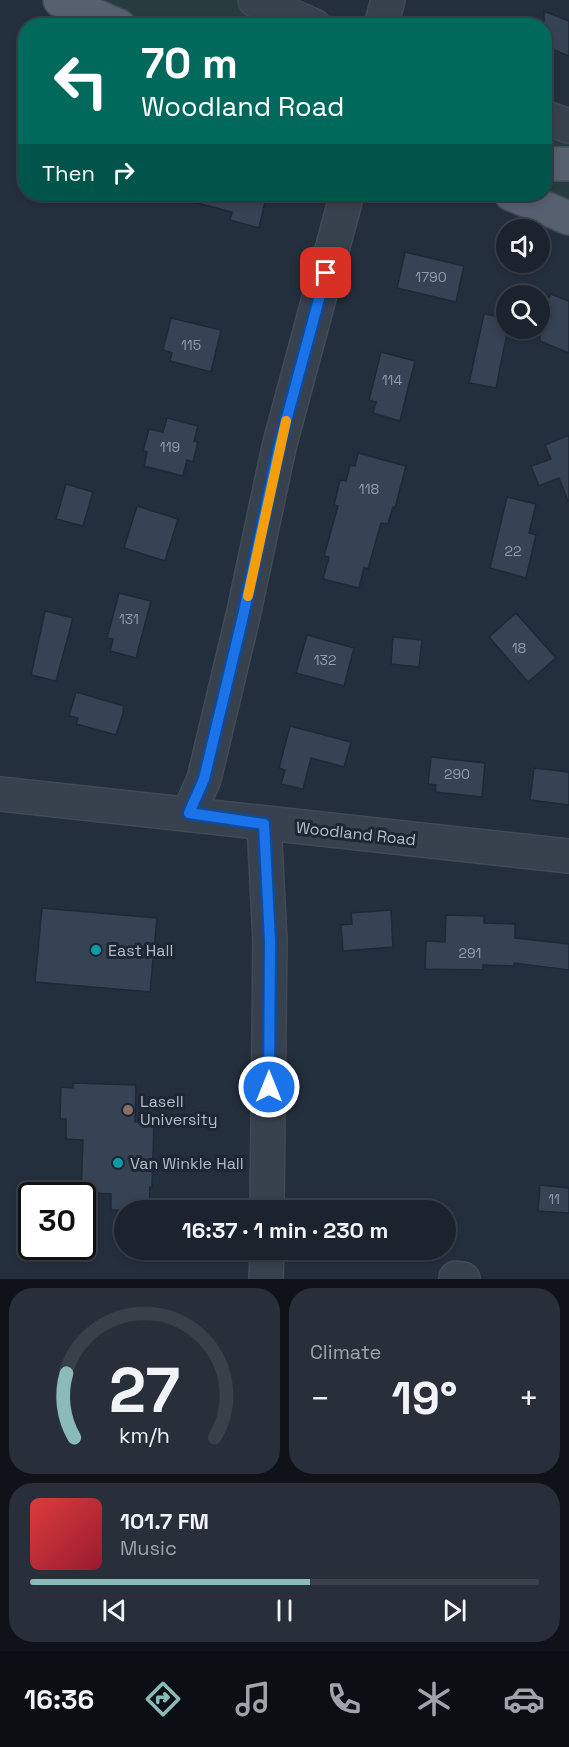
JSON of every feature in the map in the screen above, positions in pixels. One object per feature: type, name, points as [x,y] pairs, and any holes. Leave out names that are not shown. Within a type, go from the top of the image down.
[{"type":"main road","points":[[60,0],[101,18]]},
{"type":"main road","points":[[552,164],[569,164]]},
{"type":"main road","points":[[529,201],[569,218]]},
{"type":"street","points":[[255,0],[296,18]]},
{"type":"street","points":[[383,18],[388,0]]},
{"type":"street","points":[[552,120],[569,126]]},
{"type":"street","points":[[189,813],[204,779],[243,616],[279,447],[345,201]]},
{"type":"street","name":"Woodland Road","points":[[0,794],[569,856]]},
{"type":"street","points":[[264,824],[270,941],[267,1200]]},
{"type":"street","points":[[266,1279],[267,1260]]},
{"type":"street","points":[[456,1278],[463,1279]]},
{"type":"green space","points":[[60,0],[255,0],[297,18],[102,18]]},
{"type":"green space","points":[[552,122],[569,128],[569,218],[551,201]]},
{"type":"building","points":[[544,11],[569,21],[569,56],[552,49],[552,18],[544,18]]},
{"type":"building","points":[[189,201],[265,201],[259,228],[230,220],[232,212]]},
{"type":"building","points":[[405,252],[464,266],[456,302],[397,288]]},
{"type":"building","points":[[551,294],[569,301],[569,353],[540,341],[540,339],[550,339]]},
{"type":"building","points":[[484,314],[496,316],[496,339],[506,339],[496,388],[469,383]]},
{"type":"building","points":[[171,318],[221,330],[211,372],[170,361],[172,353],[163,350]]},
{"type":"building","points":[[381,352],[415,361],[400,421],[373,413],[376,402],[369,400]]},
{"type":"building","points":[[167,418],[198,426],[194,441],[198,442],[193,462],[187,460],[183,476],[144,466],[147,452],[143,451],[149,429],[163,432]]},
{"type":"building","points":[[569,435],[568,501],[559,478],[539,486],[531,466],[551,459],[545,445]]},
{"type":"building","points":[[358,453],[406,466],[395,508],[393,507],[388,524],[381,523],[368,569],[364,568],[359,588],[323,579],[329,557],[324,556],[338,506],[334,505],[340,480],[346,481],[350,465],[355,466]]},
{"type":"building","points":[[66,484],[93,492],[83,526],[56,519]]},
{"type":"building","points":[[507,497],[536,504],[529,533],[536,535],[526,578],[490,568]]},
{"type":"building","points":[[137,506],[178,519],[165,561],[124,548]]},
{"type":"building","points":[[119,593],[151,601],[136,658],[110,651],[113,639],[107,638]]},
{"type":"building","points":[[45,611],[73,618],[56,681],[31,675]]},
{"type":"building","points":[[516,613],[556,658],[528,682],[489,637]]},
{"type":"building","points":[[307,635],[354,648],[344,686],[296,673]]},
{"type":"building","points":[[393,637],[422,640],[419,667],[391,664]]},
{"type":"building","points":[[76,692],[124,706],[116,735],[76,724],[78,718],[69,716]]},
{"type":"building","points":[[290,726],[351,742],[344,767],[311,758],[303,789],[281,784],[285,770],[279,768]]},
{"type":"building","points":[[431,757],[485,763],[482,797],[435,792],[436,785],[428,784]]},
{"type":"building","points":[[534,768],[569,772],[569,805],[530,800]]},
{"type":"building","name":"East Hall","points":[[42,908],[157,918],[150,992],[35,982]]},
{"type":"building","points":[[391,910],[393,947],[343,951],[341,925],[352,924],[351,913]]},
{"type":"building","points":[[446,915],[484,916],[484,923],[515,924],[515,938],[569,944],[569,970],[514,963],[514,966],[483,965],[483,970],[425,969],[426,941],[445,942]]},
{"type":"building","name":"Van Winkle Hall","points":[[73,1083],[136,1085],[135,1122],[154,1122],[152,1187],[150,1187],[149,1200],[114,1200],[114,1210],[111,1210],[111,1194],[96,1193],[96,1182],[81,1182],[83,1140],[66,1139],[66,1119],[60,1119],[61,1087],[73,1088]]},
{"type":"building","points":[[540,1185],[569,1188],[569,1213],[538,1211]]},
{"type":"slow traffic","points":[[248,596],[286,421]]},
{"type":"place","name":"East Hall","points":[[96,950]]},
{"type":"place","name":"Lasell University","points":[[128,1110]]},
{"type":"place","name":"Van Winkle Hall","points":[[118,1163]]},
{"type":"route","points":[[269,1087],[270,941],[264,824],[189,813],[204,779],[243,616],[279,447],[326,273]]}]
